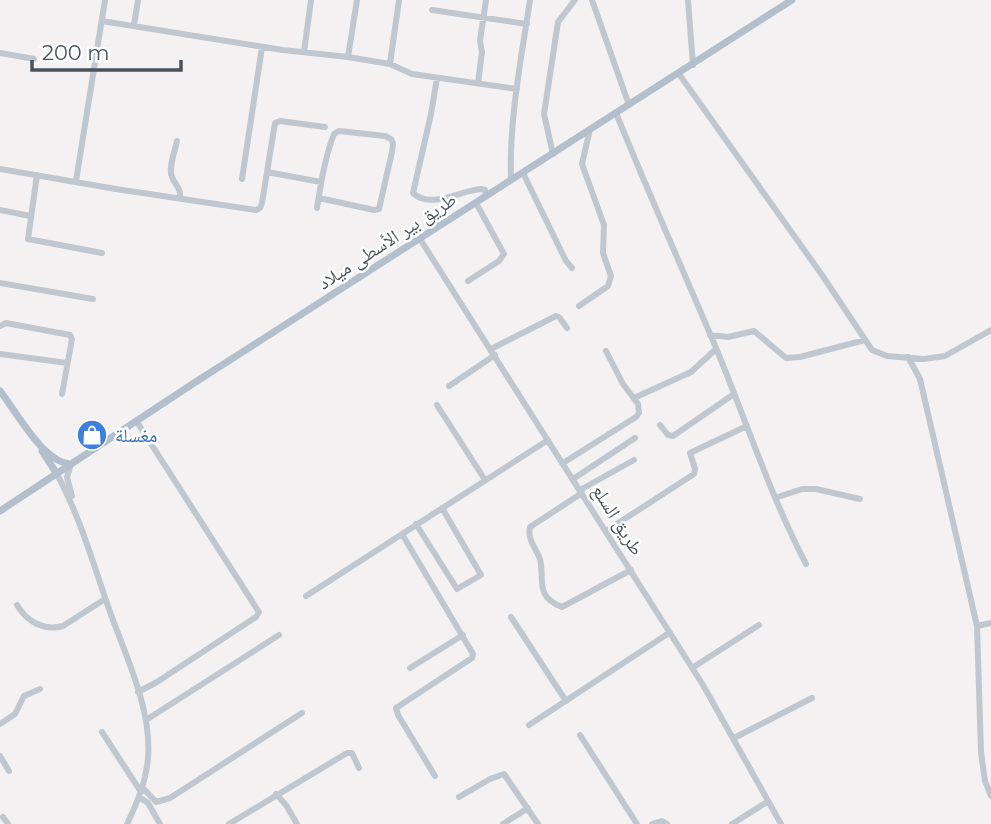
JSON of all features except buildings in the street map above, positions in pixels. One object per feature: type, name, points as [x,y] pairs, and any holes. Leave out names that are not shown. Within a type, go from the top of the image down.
[{"type":"main road","name":"طريق بير الأسطى ميلاد","points":[[0,511],[792,0]]},
{"type":"main road","points":[[0,391],[57,474]]},
{"type":"main road","points":[[41,447],[58,462],[71,464]]},
{"type":"street","points":[[76,181],[105,0]]},
{"type":"street","points":[[134,25],[138,0]]},
{"type":"street","points":[[304,52],[311,0]]},
{"type":"street","points":[[348,57],[356,0]]},
{"type":"street","points":[[390,64],[399,0]]},
{"type":"street","points":[[478,83],[486,0]]},
{"type":"street","points":[[511,180],[510,156],[517,89],[530,0]]},
{"type":"street","points":[[553,154],[544,114],[558,22],[575,0]]},
{"type":"street","points":[[592,0],[629,105]]},
{"type":"street","points":[[688,0],[693,65]]},
{"type":"street","points":[[432,10],[527,24]]},
{"type":"street","points":[[102,21],[262,47],[348,57],[390,64],[412,74],[517,89]]},
{"type":"street","points":[[242,179],[262,47]]},
{"type":"street","points":[[0,53],[34,59]]},
{"type":"street","points":[[679,74],[872,350],[880,354],[924,359],[945,356],[991,330]]},
{"type":"street","points":[[436,78],[432,114],[413,193],[418,197],[434,199],[450,198],[481,189],[485,190],[486,196]]},
{"type":"street","points":[[616,113],[716,349],[775,498],[806,564]]},
{"type":"street","points":[[0,169],[256,210],[262,203],[276,121],[325,127]]},
{"type":"street","points":[[579,306],[608,286],[611,276],[603,253],[602,216],[582,164],[590,129]]},
{"type":"street","points":[[317,208],[321,183],[336,132],[385,136],[391,139],[392,152],[379,209],[319,198]]},
{"type":"street","points":[[177,141],[171,171],[172,178],[180,188],[180,198]]},
{"type":"street","points":[[267,172],[321,183]]},
{"type":"street","points":[[523,173],[566,261],[572,268]]},
{"type":"street","points":[[37,174],[28,239],[102,253]]},
{"type":"street","points":[[468,281],[499,261],[504,254],[476,203]]},
{"type":"street","points":[[0,211],[30,216]]},
{"type":"street","name":"طريق السلع","points":[[420,239],[692,668],[734,738],[780,824]]},
{"type":"street","points":[[0,283],[93,299]]},
{"type":"street","points":[[449,386],[493,352],[556,316],[567,328]]},
{"type":"street","points":[[0,326],[6,323],[70,335],[72,339],[62,394]]},
{"type":"street","points":[[710,335],[732,337],[754,331],[779,355],[792,359],[864,340]]},
{"type":"street","points":[[634,398],[691,372],[716,349]]},
{"type":"street","points":[[563,463],[636,417],[639,409],[634,398],[606,351]]},
{"type":"street","points":[[0,354],[67,363]]},
{"type":"street","points":[[908,357],[920,379],[977,626],[981,752],[990,793]]},
{"type":"street","points":[[660,425],[668,435],[673,436],[734,394]]},
{"type":"street","points":[[437,405],[485,480]]},
{"type":"street","points":[[137,422],[259,612],[256,617],[138,692]]},
{"type":"street","points":[[606,531],[694,474],[690,453],[747,426]]},
{"type":"street","points":[[573,479],[635,438]]},
{"type":"street","points":[[306,596],[548,440]]},
{"type":"street","points":[[631,570],[567,606],[558,606],[548,598],[540,582],[540,563],[530,540],[529,530],[581,492],[634,460]]},
{"type":"street","points":[[71,464],[67,477],[74,508],[146,720],[148,757],[141,792],[127,824]]},
{"type":"street","points":[[57,474],[74,508]]},
{"type":"street","points":[[775,498],[802,489],[816,489],[860,499]]},
{"type":"street","points":[[416,524],[457,589],[481,575],[442,508]]},
{"type":"street","points":[[402,534],[472,651],[472,657],[396,708],[435,776]]},
{"type":"street","points":[[17,605],[22,614],[33,622],[56,628],[105,598]]},
{"type":"street","points":[[511,617],[566,701]]},
{"type":"street","points":[[977,626],[991,623]]},
{"type":"street","points":[[692,668],[760,625]]},
{"type":"street","points":[[528,725],[669,633]]},
{"type":"street","points":[[146,720],[279,635]]},
{"type":"street","points":[[410,668],[463,635]]},
{"type":"street","points":[[0,724],[15,714],[24,696],[40,689]]},
{"type":"street","points":[[734,738],[812,698]]},
{"type":"street","points":[[141,792],[156,802],[170,798],[302,713]]},
{"type":"street","points":[[102,732],[160,824]]},
{"type":"street","points":[[580,734],[637,824]]},
{"type":"street","points":[[229,824],[347,754],[352,754],[359,768]]},
{"type":"street","points":[[0,756],[9,771]]},
{"type":"street","points":[[460,797],[504,774],[538,824]]},
{"type":"street","points":[[276,794],[297,824]]},
{"type":"street","points":[[732,824],[767,802]]},
{"type":"street","points":[[503,824],[528,808]]},
{"type":"street","points":[[3,817],[8,824]]},
{"type":"street","points":[[652,824],[659,821],[665,821],[667,824]]},
{"type":"place","name":"مغسلة","points":[[92,435]]}]
